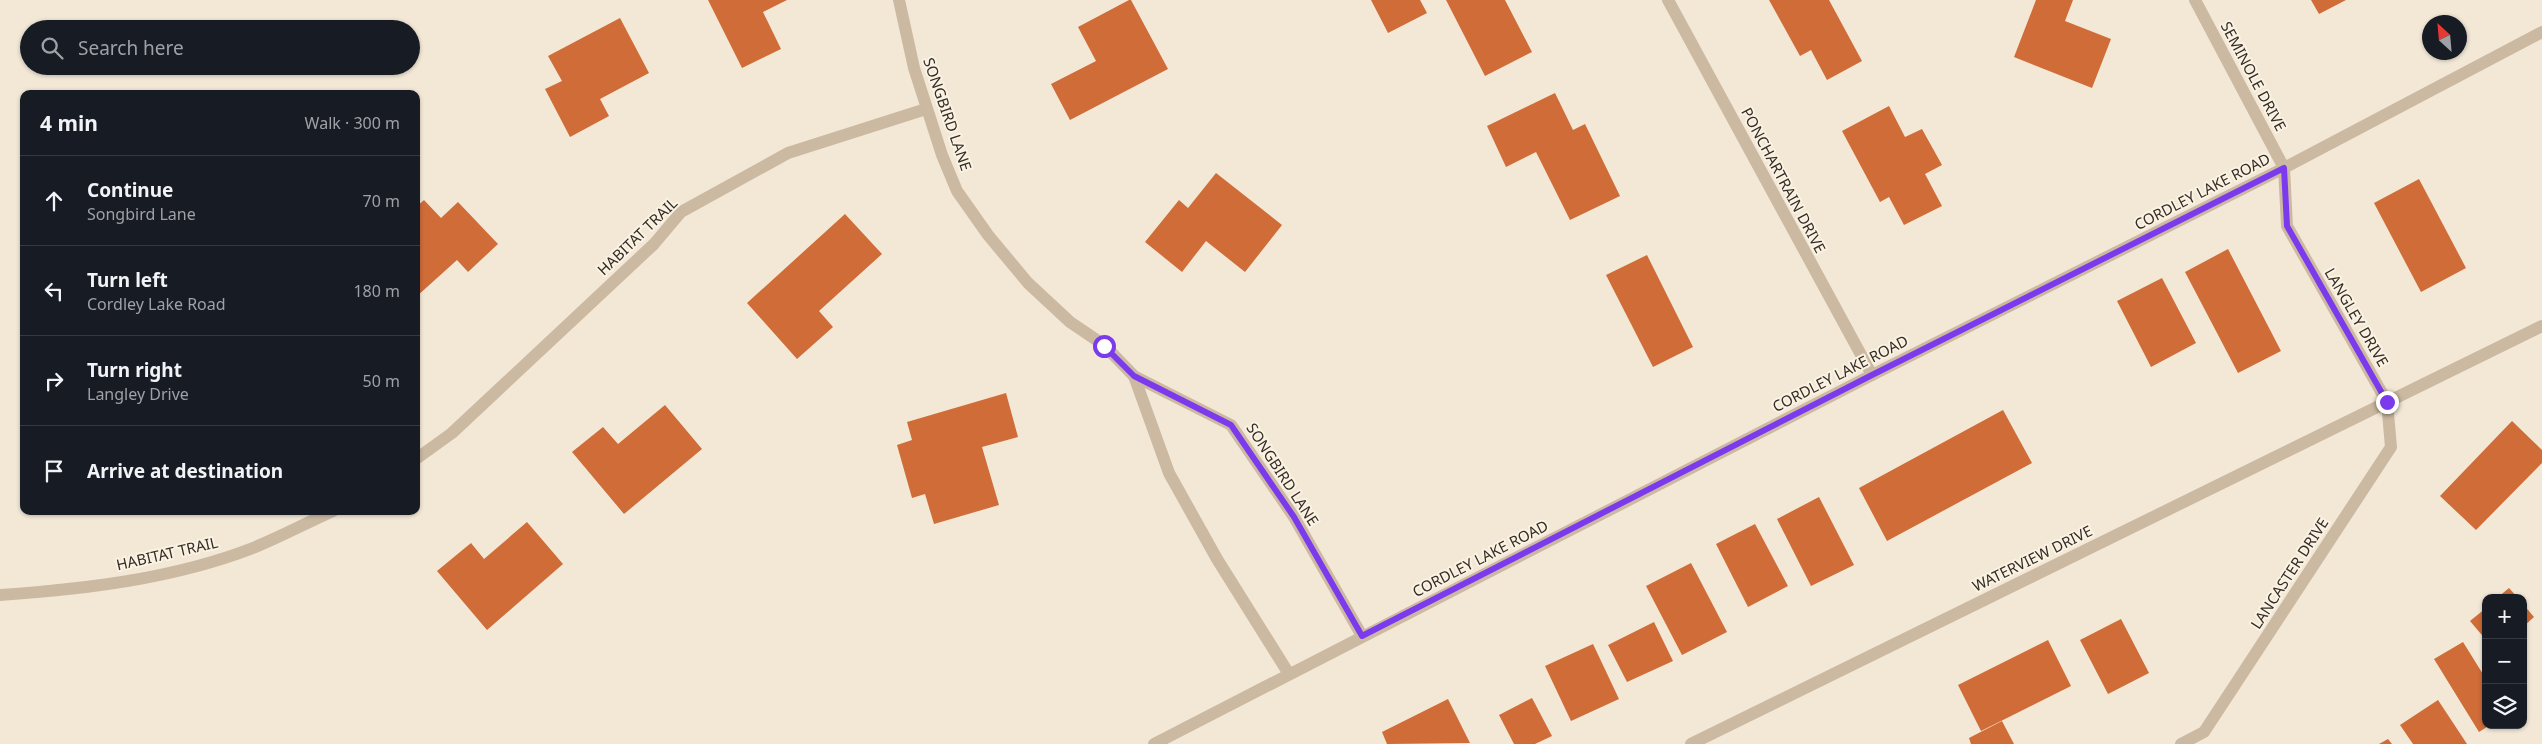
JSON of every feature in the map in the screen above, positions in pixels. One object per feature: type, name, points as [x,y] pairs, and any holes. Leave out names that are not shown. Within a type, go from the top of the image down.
[{"type":"street","name":"SONGBIRD LANE","points":[[899,0],[914,68],[926,109],[957,191],[988,235],[1028,283],[1070,322],[1104,346],[1134,376],[1231,425],[1294,517],[1362,636]]},
{"type":"street","name":"PONCHARTRAIN DRIVE","points":[[1668,0],[1872,375]]},
{"type":"street","name":"SEMINOLE DRIVE","points":[[2195,0],[2284,168]]},
{"type":"street","name":"CORDLEY LAKE ROAD","points":[[1154,744],[1872,375],[2284,168],[2542,32]]},
{"type":"street","name":"HABITAT TRAIL","points":[[420,456],[452,433],[654,244],[681,212],[788,153],[926,109]]},
{"type":"street","name":"LANGLEY DRIVE","points":[[2284,168],[2287,226],[2387,402]]},
{"type":"street","points":[[2387,402],[2542,326]]},
{"type":"street","name":"SONGBIRD LANE","points":[[1134,376],[1169,473],[1217,558],[1289,674]]},
{"type":"street","name":"WATERVIEW DRIVE","points":[[1700,742],[2387,402]]},
{"type":"street","name":"LANCASTER DRIVE","points":[[2181,744],[2204,732],[2391,447],[2387,402]]},
{"type":"street","name":"HABITAT TRAIL","points":[[0,595],[67,590],[155,576],[197,566],[253,548],[324,515]]},
{"type":"building","points":[[708,0],[787,0],[763,12],[781,49],[742,68]]},
{"type":"building","points":[[1131,0],[1168,69],[1070,120],[1051,84],[1096,61],[1078,27]]},
{"type":"building","points":[[1371,0],[1420,0],[1427,13],[1388,33]]},
{"type":"building","points":[[1446,0],[1505,0],[1532,52],[1485,76]]},
{"type":"building","points":[[1769,0],[1829,0],[1862,61],[1827,80],[1811,50],[1800,56]]},
{"type":"building","points":[[2036,0],[2073,0],[2065,21],[2111,39],[2092,88],[2014,57]]},
{"type":"building","points":[[2311,0],[2346,0],[2319,14]]},
{"type":"building","points":[[620,18],[649,73],[600,99],[609,116],[570,137],[545,89],[562,81],[548,56]]},
{"type":"building","points":[[1555,93],[1573,130],[1585,124],[1620,196],[1570,220],[1536,152],[1506,167],[1487,126]]},
{"type":"building","points":[[1889,106],[1905,137],[1922,129],[1942,165],[1925,174],[1942,206],[1904,225],[1889,197],[1880,202],[1842,131]]},
{"type":"building","points":[[1216,173],[1282,225],[1245,272],[1206,241],[1182,272],[1145,242],[1179,200],[1188,208]]},
{"type":"building","points":[[2419,179],[2466,268],[2421,292],[2374,203]]},
{"type":"building","points":[[424,200],[441,218],[458,202],[498,244],[468,272],[457,260],[420,293],[420,204]]},
{"type":"building","points":[[845,214],[882,254],[819,311],[833,327],[797,359],[747,303]]},
{"type":"building","points":[[2228,249],[2281,351],[2238,373],[2185,272]]},
{"type":"building","points":[[1647,255],[1693,347],[1653,367],[1606,275]]},
{"type":"building","points":[[2162,278],[2196,343],[2151,367],[2117,301]]},
{"type":"building","points":[[1006,393],[1018,437],[982,447],[999,505],[934,524],[925,494],[912,498],[897,445],[912,440],[907,422]]},
{"type":"building","points":[[665,405],[702,449],[624,514],[572,452],[603,427],[618,444]]},
{"type":"building","points":[[2003,410],[2032,463],[1887,541],[1859,488]]},
{"type":"building","points":[[2512,421],[2542,450],[2542,463],[2476,530],[2440,496]]},
{"type":"building","points":[[1819,497],[1854,565],[1811,586],[1777,519]]},
{"type":"building","points":[[527,522],[563,564],[487,630],[437,571],[471,543],[484,559]]},
{"type":"building","points":[[1755,524],[1788,586],[1748,607],[1716,544]]},
{"type":"building","points":[[1691,563],[1727,632],[1682,655],[1646,586]]},
{"type":"building","points":[[2509,588],[2514,594],[2502,594]]},
{"type":"building","points":[[2527,609],[2534,617],[2527,623]]},
{"type":"building","points":[[2482,611],[2482,635],[2470,621]]},
{"type":"building","points":[[2121,619],[2149,673],[2108,694],[2080,640]]},
{"type":"building","points":[[1654,622],[1673,661],[1627,682],[1608,645]]},
{"type":"building","points":[[2048,640],[2071,686],[1981,731],[1958,685]]},
{"type":"building","points":[[2463,642],[2482,673],[2482,729],[2484,729],[2479,732],[2434,659]]},
{"type":"building","points":[[1593,644],[1619,699],[1571,721],[1545,666]]},
{"type":"building","points":[[1532,698],[1552,736],[1535,744],[1514,744],[1499,715]]},
{"type":"building","points":[[1448,699],[1470,743],[1387,744],[1382,732]]},
{"type":"building","points":[[2438,700],[2467,744],[2413,744],[2400,725]]},
{"type":"building","points":[[2002,721],[2014,744],[1971,744],[1969,738]]},
{"type":"building","points":[[2388,739],[2392,744],[2379,744]]},
{"type":"route","points":[[1104,346],[1134,376],[1231,425],[1294,517],[1362,636],[1872,375],[2284,168],[2287,226],[2387,402]]}]
